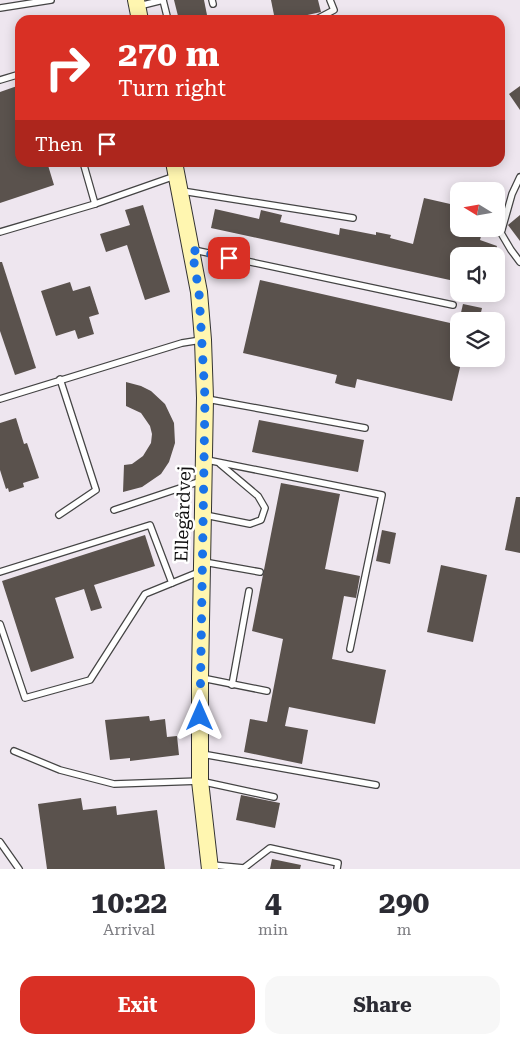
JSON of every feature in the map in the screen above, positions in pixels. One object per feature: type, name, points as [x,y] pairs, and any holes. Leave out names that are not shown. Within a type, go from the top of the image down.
[{"type":"street","name":"Ellegårdvej","points":[[177,176],[199,292],[205,398],[212,461],[204,481],[200,677],[200,781],[209,867]]},
{"type":"lane","points":[[0,8],[51,0]]},
{"type":"lane","points":[[138,9],[163,0],[167,15]]},
{"type":"lane","points":[[325,15],[334,10],[330,0]]},
{"type":"lane","points":[[0,80],[15,76]]},
{"type":"lane","points":[[84,167],[95,204]]},
{"type":"lane","points":[[0,232],[95,204],[177,176],[353,218]]},
{"type":"lane","points":[[520,176],[512,194],[501,233],[520,262]]},
{"type":"lane","points":[[192,250],[453,305]]},
{"type":"lane","points":[[0,399],[182,343],[203,340]]},
{"type":"lane","points":[[59,515],[96,490],[60,379]]},
{"type":"lane","points":[[205,398],[364,428]]},
{"type":"lane","points":[[203,515],[250,524],[261,520],[265,508],[258,496],[212,461]]},
{"type":"lane","points":[[212,461],[382,495],[350,649]]},
{"type":"lane","points":[[114,510],[204,481]]},
{"type":"lane","points":[[0,572],[150,525],[172,583]]},
{"type":"lane","points":[[0,624],[25,698],[90,680],[145,594],[172,583],[202,566],[260,572]]},
{"type":"lane","points":[[232,685],[249,591]]},
{"type":"lane","points":[[200,677],[267,691]]},
{"type":"lane","points":[[14,751],[60,770],[114,784],[200,781],[274,797]]},
{"type":"lane","points":[[200,754],[376,785]]},
{"type":"lane","points":[[0,842],[19,869]]},
{"type":"lane","points":[[209,867],[244,868],[270,848],[338,863],[337,869]]},
{"type":"shaded area","points":[[0,0],[520,0],[520,869],[0,869]]},
{"type":"building","points":[[174,0],[204,0],[207,15],[178,15]]},
{"type":"building","points":[[271,0],[318,0],[321,12],[308,15],[274,15]]},
{"type":"building","points":[[520,86],[520,110],[509,94]]},
{"type":"building","points":[[15,87],[15,167],[49,167],[54,185],[0,203],[0,92]]},
{"type":"building","points":[[424,198],[450,204],[450,238],[481,238],[480,240],[497,246],[450,247],[450,280],[211,228],[215,209],[259,219],[261,210],[282,215],[280,222],[339,235],[340,228],[376,235],[376,232],[391,235],[390,238],[413,244]]},
{"type":"building","points":[[143,205],[170,292],[145,300],[127,245],[106,252],[100,234],[130,225],[125,210]]},
{"type":"building","points":[[520,215],[520,241],[508,225]]},
{"type":"building","points":[[0,262],[2,262],[36,368],[15,375],[0,331]]},
{"type":"building","points":[[260,280],[450,323],[450,367],[460,367],[452,401],[357,379],[355,388],[341,385],[335,383],[337,375],[243,353]]},
{"type":"building","points":[[70,282],[73,291],[90,286],[99,314],[89,317],[94,334],[78,339],[75,330],[56,336],[41,291]]},
{"type":"building","points":[[463,304],[482,308],[481,312],[461,312]]},
{"type":"building","points":[[126,382],[151,391],[165,404],[174,423],[175,443],[169,462],[161,474],[142,487],[123,492],[124,465],[132,464],[143,456],[151,443],[152,434],[150,426],[141,413],[126,406]]},
{"type":"building","points":[[16,418],[24,444],[27,443],[39,478],[23,483],[24,487],[9,492],[8,488],[6,489],[0,470],[0,423]]},
{"type":"building","points":[[259,420],[364,440],[358,472],[252,452]]},
{"type":"building","points":[[281,483],[340,494],[325,569],[360,576],[356,598],[344,596],[332,659],[386,670],[375,724],[289,707],[285,726],[308,730],[302,764],[244,752],[250,719],[267,722],[283,639],[252,631]]},
{"type":"building","points":[[516,497],[520,497],[520,553],[505,550]]},
{"type":"building","points":[[382,530],[396,533],[390,564],[376,561]]},
{"type":"building","points":[[145,535],[155,566],[94,585],[102,608],[91,611],[84,589],[55,598],[74,658],[31,672],[2,581]]},
{"type":"building","points":[[441,565],[487,575],[473,642],[427,632]]},
{"type":"building","points":[[149,716],[150,721],[165,719],[167,737],[177,736],[179,755],[130,761],[130,758],[110,760],[105,720]]},
{"type":"building","points":[[241,795],[280,803],[275,828],[236,820]]},
{"type":"building","points":[[81,798],[83,810],[116,806],[117,815],[157,810],[165,869],[47,869],[38,804]]},
{"type":"building","points":[[272,859],[301,865],[300,869],[270,869]]},
{"type":"route","points":[[200,716],[205,398],[199,292],[192,250],[229,258]]}]
